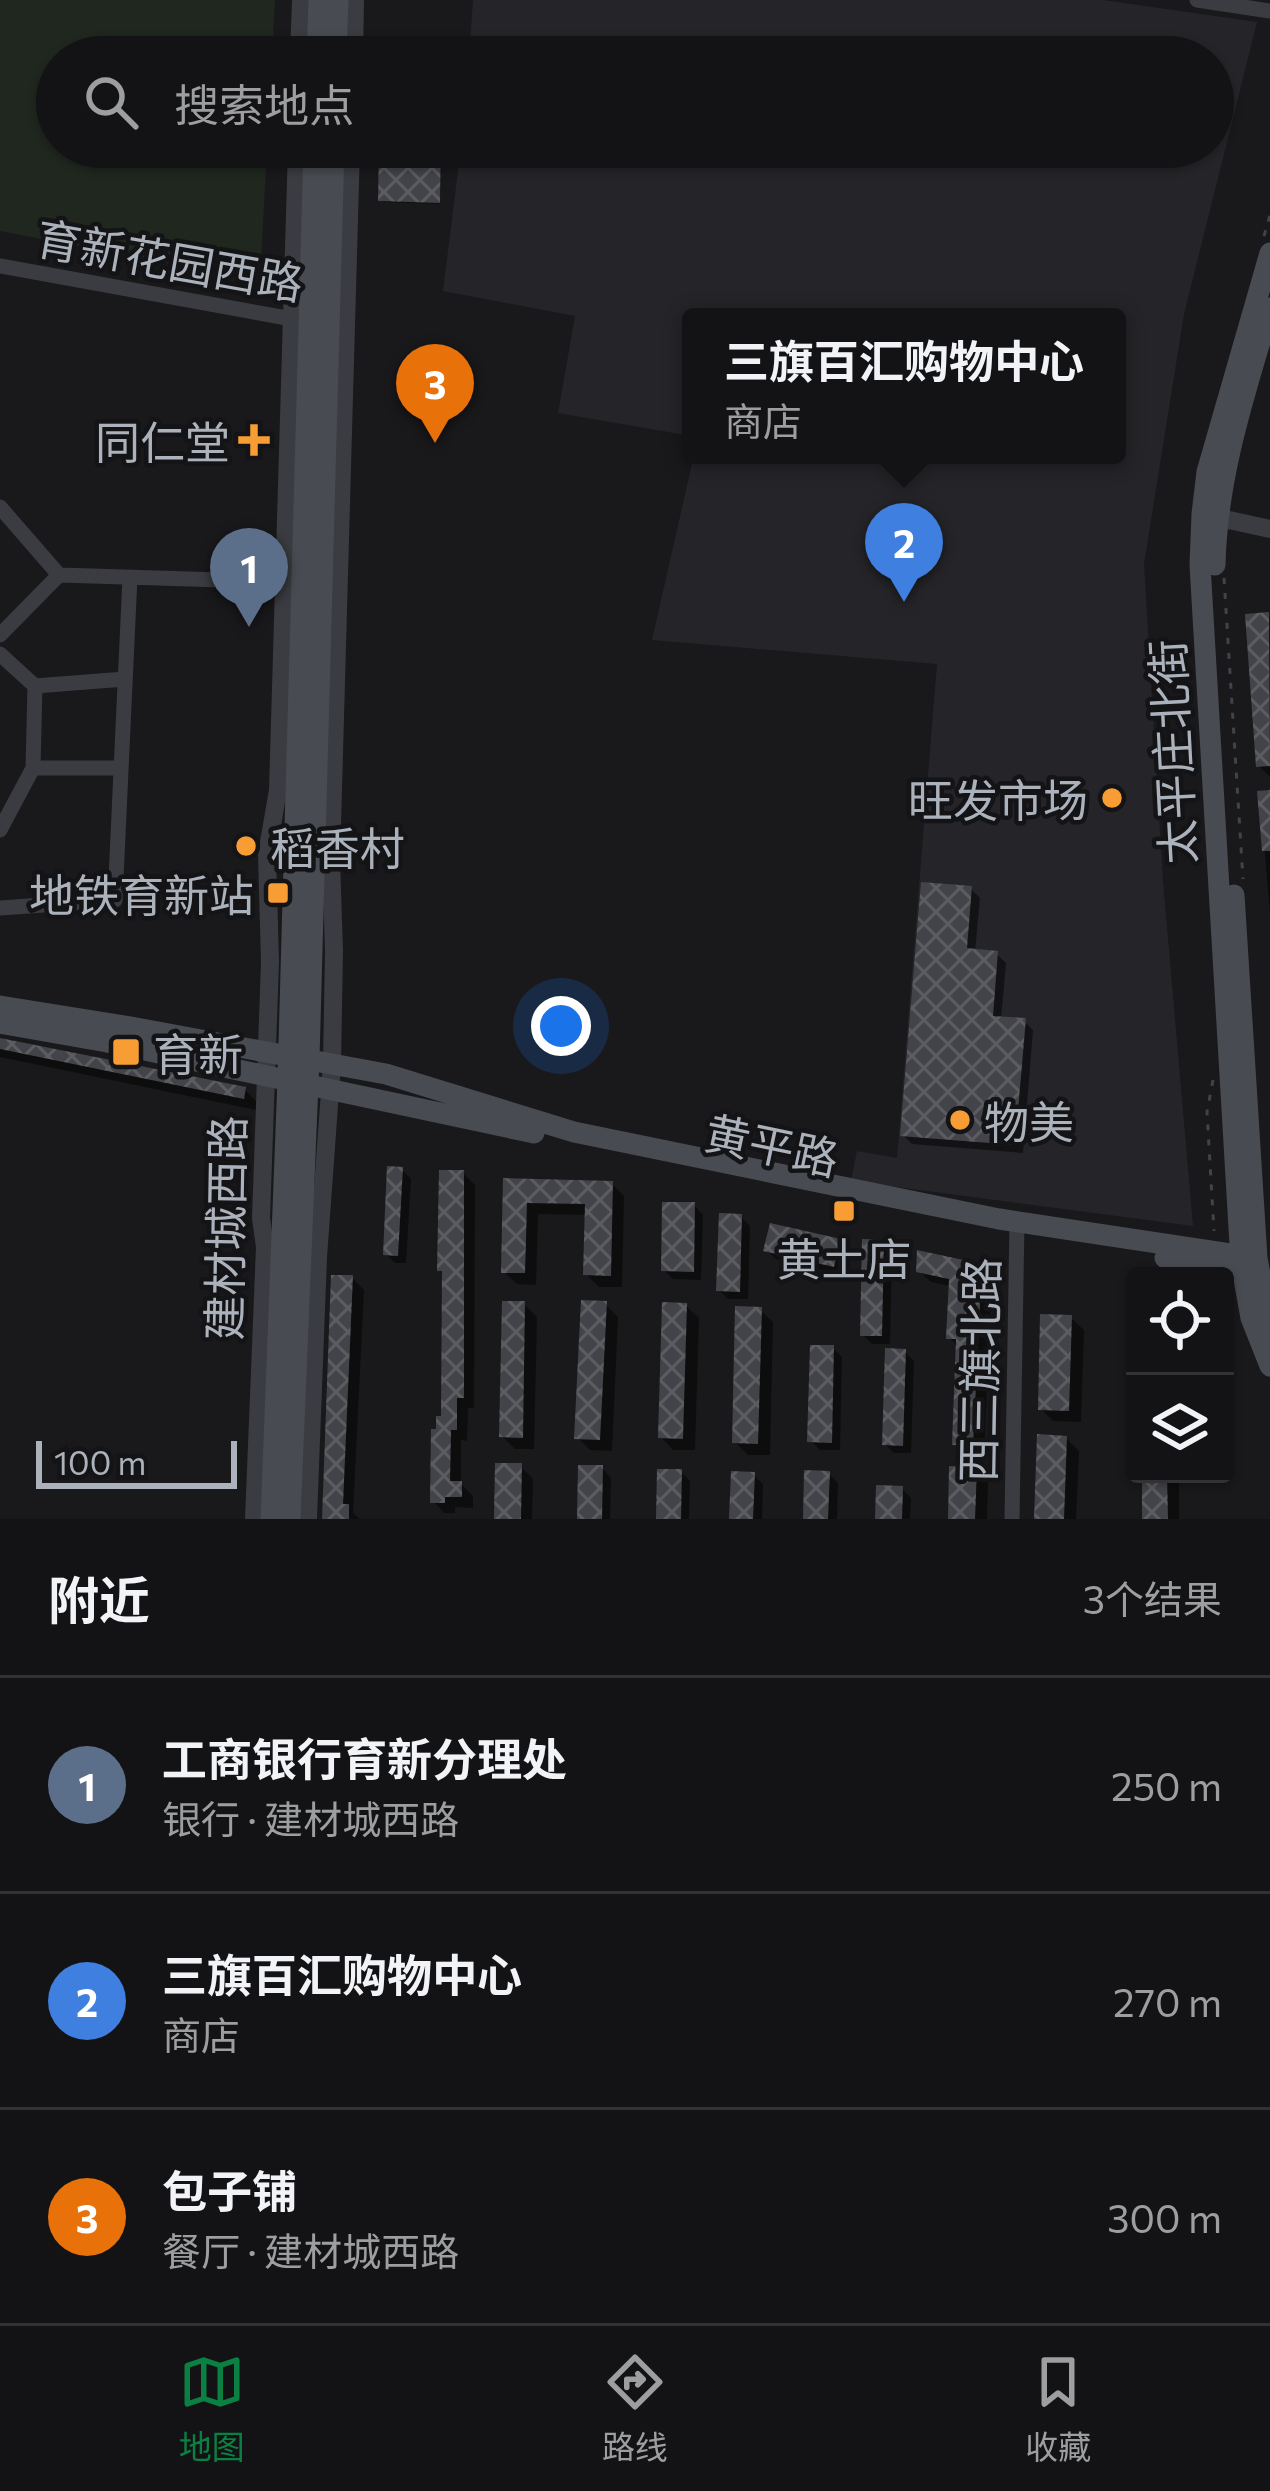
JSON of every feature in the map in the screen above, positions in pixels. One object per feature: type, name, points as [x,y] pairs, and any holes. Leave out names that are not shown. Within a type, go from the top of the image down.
[{"type":"main road","points":[[318,36],[319,0]]},
{"type":"main road","points":[[337,36],[338,0]]},
{"type":"main road","name":"建材城西路","points":[[290,1519],[314,168]]},
{"type":"main road","name":"建材城西路","points":[[299,1058],[293,582],[310,321],[331,168]]},
{"type":"main road","name":"太平庄北街","points":[[1252,1258],[1202,622],[1214,448],[1270,253]]},
{"type":"main road","name":"太平庄北街","points":[[1209,516],[1270,308]]},
{"type":"main road","name":"黄平路","points":[[0,1006],[412,1081],[594,1137],[1017,1229]]},
{"type":"main road","name":"黄平路","points":[[0,1023],[1017,1229],[1252,1258]]},
{"type":"main road","name":"建材城西路","points":[[271,1519],[298,1083]]},
{"type":"main road","points":[[1252,1258],[1270,1330]]},
{"type":"main road","points":[[1252,1258],[1251,1318],[1270,1366]]},
{"type":"street","points":[[300,36],[301,0]]},
{"type":"street","points":[[354,36],[355,0]]},
{"type":"street","points":[[1197,0],[1270,11]]},
{"type":"street","name":"建材城西路","points":[[299,168],[310,321]]},
{"type":"street","name":"建材城西路","points":[[308,1519],[318,1257],[298,1083],[299,1058],[334,931],[331,860],[350,168]]},
{"type":"street","name":"育新花园西路","points":[[0,266],[310,321]]},
{"type":"street","points":[[0,507],[59,575]]},
{"type":"street","points":[[1209,516],[1270,529]]},
{"type":"street","points":[[0,635],[59,575],[293,582]]},
{"type":"street","points":[[0,908],[115,900],[130,577]]},
{"type":"street","points":[[0,654],[35,686],[125,679]]},
{"type":"street","points":[[0,830],[33,768],[35,686]]},
{"type":"street","points":[[33,768],[121,768]]},
{"type":"street","name":"建材城西路","points":[[254,1519],[265,1247],[261,1218],[298,1083]]},
{"type":"street","name":"西三旗北路","points":[[1012,1519],[1017,1229]]},
{"type":"shaded area","points":[[0,0],[275,0],[273,36],[36,36],[36,168],[266,168],[260,281],[0,231]]},
{"type":"shaded area","points":[[473,0],[1103,0],[1257,22],[1234,114],[1234,36],[470,36]]},
{"type":"shaded area","points":[[458,168],[1220,168],[1184,314],[1144,564],[1163,881],[1193,1226],[851,1181],[857,1151],[897,1158],[937,664],[652,640],[692,464],[1126,464],[1126,308],[682,308],[682,434],[558,413],[575,316],[443,291]]},
{"type":"building","points":[[379,168],[441,168],[440,203],[378,201]]},
{"type":"building","points":[[1269,612],[1270,766],[1256,767],[1245,614]]},
{"type":"building","points":[[1270,790],[1270,851],[1262,851],[1257,791]]},
{"type":"building","points":[[921,882],[972,886],[967,948],[998,951],[993,1016],[1026,1018],[1015,1145],[900,1136]]},
{"type":"building","points":[[0,1038],[246,1087],[244,1099],[0,1049]]},
{"type":"building","points":[[387,1166],[403,1167],[398,1256],[383,1255]]},
{"type":"building","points":[[439,1170],[464,1170],[464,1398],[457,1398],[457,1430],[451,1430],[450,1481],[462,1481],[462,1497],[430,1503],[431,1429],[436,1429],[436,1416],[441,1416]]},
{"type":"building","points":[[503,1178],[613,1181],[611,1276],[583,1275],[585,1204],[527,1203],[525,1273],[501,1273]]},
{"type":"building","points":[[662,1202],[695,1202],[694,1272],[661,1271]]},
{"type":"building","points":[[719,1213],[742,1214],[740,1292],[716,1291]]},
{"type":"building","points":[[770,1223],[841,1239],[834,1267],[763,1251]]},
{"type":"building","points":[[862,1239],[884,1240],[882,1336],[860,1336]]},
{"type":"building","points":[[917,1250],[982,1264],[973,1446],[952,1445],[956,1339],[946,1339],[949,1279],[916,1272]]},
{"type":"building","points":[[331,1275],[353,1275],[343,1504],[349,1504],[349,1519],[322,1519]]},
{"type":"building","points":[[581,1300],[607,1301],[600,1440],[574,1439]]},
{"type":"building","points":[[502,1301],[525,1301],[523,1438],[499,1437]]},
{"type":"building","points":[[662,1302],[687,1303],[683,1439],[658,1438]]},
{"type":"building","points":[[735,1306],[762,1307],[758,1444],[732,1443]]},
{"type":"building","points":[[1040,1314],[1072,1315],[1069,1411],[1038,1410]]},
{"type":"building","points":[[810,1345],[834,1345],[832,1443],[807,1442]]},
{"type":"building","points":[[885,1348],[906,1349],[903,1446],[882,1445]]},
{"type":"building","points":[[1037,1434],[1067,1436],[1064,1519],[1034,1519]]},
{"type":"building","points":[[495,1463],[522,1463],[521,1519],[494,1519]]},
{"type":"building","points":[[578,1465],[603,1465],[602,1519],[577,1519]]},
{"type":"building","points":[[949,1466],[977,1467],[975,1519],[948,1519]]},
{"type":"building","points":[[657,1469],[682,1469],[681,1519],[656,1519]]},
{"type":"building","points":[[804,1470],[830,1471],[828,1519],[803,1519]]},
{"type":"building","points":[[731,1471],[755,1472],[753,1519],[729,1519]]},
{"type":"building","points":[[1142,1483],[1167,1483],[1168,1519],[1142,1519]]},
{"type":"building","points":[[876,1485],[903,1486],[902,1519],[875,1519]]},
{"type":"place","name":"同仁堂","points":[[254,440]]},
{"type":"place","name":"包子铺","points":[[435,443]]},
{"type":"place","name":"三旗百汇购物中心","points":[[904,602]]},
{"type":"place","name":"工商银行育新分理处","points":[[249,627]]},
{"type":"place","name":"旺发市场","points":[[1112,798]]},
{"type":"place","name":"稻香村","points":[[246,846]]},
{"type":"place","name":"地铁育新站","points":[[278,893]]},
{"type":"place","name":"育新","points":[[126,1052]]},
{"type":"place","name":"物美","points":[[960,1120]]},
{"type":"place","name":"黄土店","points":[[844,1211]]}]
